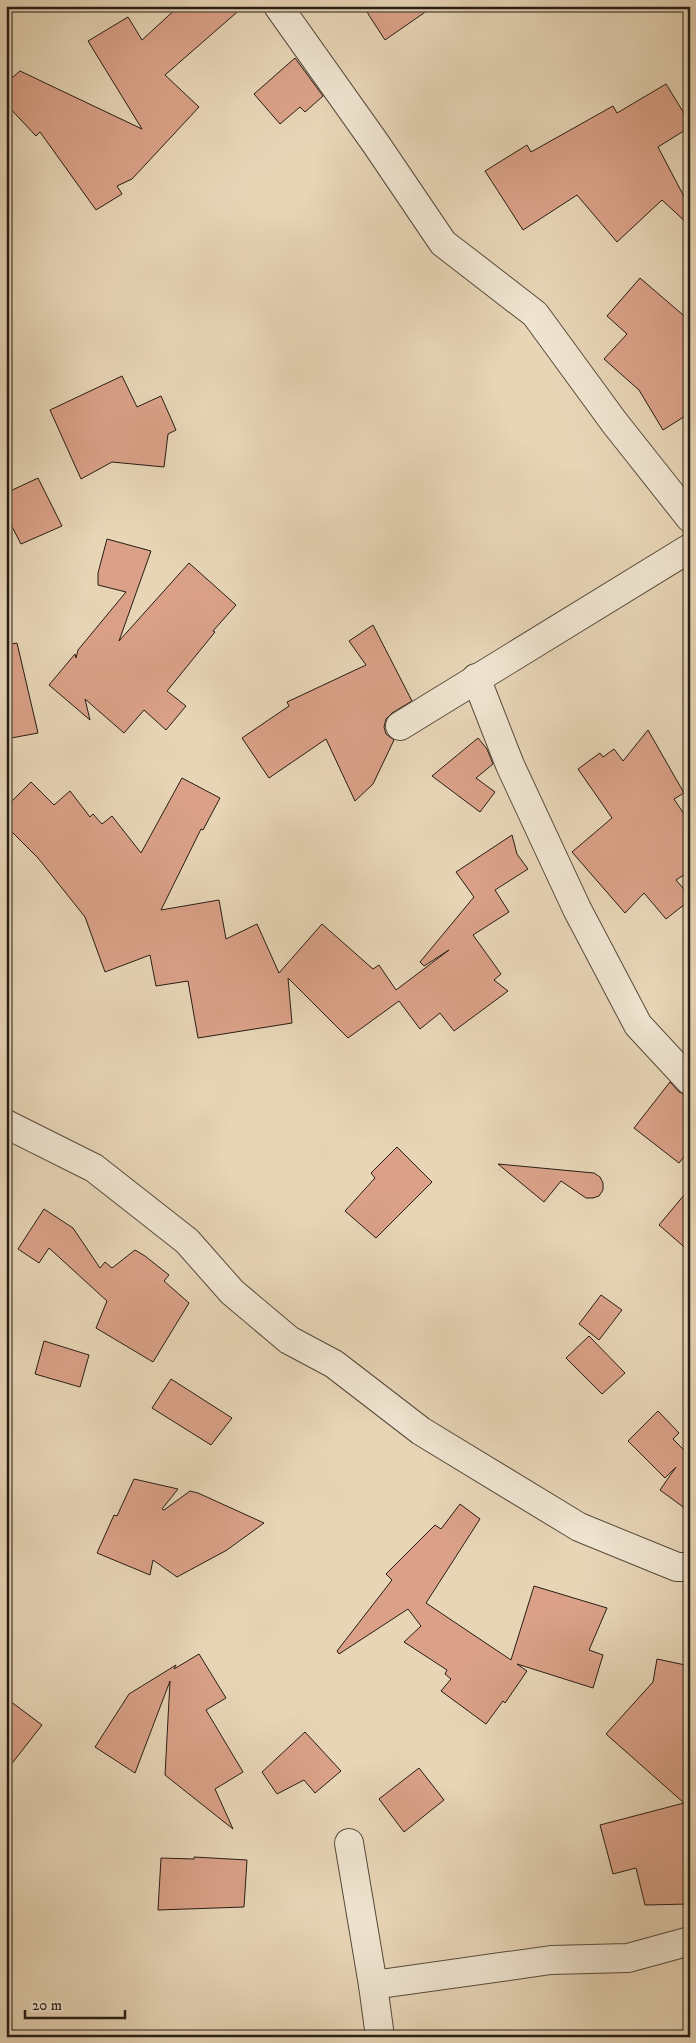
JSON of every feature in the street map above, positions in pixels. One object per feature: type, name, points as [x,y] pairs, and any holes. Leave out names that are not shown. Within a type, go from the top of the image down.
[{"type":"street","points":[[278,6],[376,144],[443,243],[535,314],[614,422],[690,518]]},
{"type":"street","points":[[400,726],[690,548]]},
{"type":"street","points":[[476,678],[510,765],[577,909],[633,1017],[638,1025],[690,1081]]},
{"type":"street","points":[[6,1124],[94,1168],[187,1241],[232,1292],[289,1340],[334,1364],[421,1431],[579,1527],[677,1567],[690,1567]]},
{"type":"street","points":[[349,1843],[380,2037]]},
{"type":"street","points":[[373,1985],[551,1960],[628,1958],[690,1941]]},
{"type":"building","points":[[179,6],[244,6],[165,75],[199,107],[132,179],[117,186],[122,194],[96,210],[40,132],[36,136],[6,104],[6,83],[20,71],[142,129],[88,41],[128,17],[142,40]]},
{"type":"building","points":[[363,6],[434,6],[385,40]]},
{"type":"building","points":[[295,58],[323,96],[305,112],[300,107],[280,124],[254,94]]},
{"type":"building","points":[[666,84],[690,123],[690,127],[658,147],[690,208],[690,226],[662,200],[617,242],[577,195],[523,230],[485,171],[527,145],[531,152],[613,106],[617,113]]},
{"type":"building","points":[[640,278],[690,321],[690,413],[663,430],[639,390],[604,359],[627,334],[607,316]]},
{"type":"building","points":[[122,376],[137,407],[161,396],[176,430],[168,434],[164,467],[112,462],[81,479],[50,410]]},
{"type":"building","points":[[38,478],[62,526],[21,544],[6,515],[6,493]]},
{"type":"building","points":[[107,539],[151,551],[119,641],[189,563],[236,605],[213,631],[215,632],[167,691],[186,706],[166,730],[144,710],[124,733],[85,699],[90,720],[49,685],[75,654],[76,658],[78,650],[126,592],[98,585],[98,573]]},
{"type":"building","points":[[373,625],[412,701],[392,713],[386,719],[384,727],[386,734],[394,740],[373,784],[355,801],[326,739],[269,778],[242,738],[289,706],[287,702],[366,665],[349,641]]},
{"type":"building","points":[[17,643],[38,733],[6,739],[6,645]]},
{"type":"building","points":[[648,730],[684,793],[674,799],[690,823],[690,871],[676,880],[690,896],[690,900],[666,919],[644,893],[625,913],[572,852],[612,818],[578,769],[600,753],[603,757],[614,749],[623,761]]},
{"type":"building","points":[[478,738],[487,749],[493,764],[476,778],[495,792],[480,812],[432,776]]},
{"type":"building","points":[[182,778],[220,798],[203,830],[201,829],[161,910],[219,900],[226,939],[257,924],[279,973],[322,924],[373,969],[379,965],[396,990],[449,950],[424,966],[420,962],[474,897],[456,872],[512,835],[517,854],[528,869],[495,890],[509,912],[473,935],[501,974],[494,980],[508,991],[454,1031],[440,1013],[420,1029],[399,1001],[348,1038],[288,978],[292,1023],[198,1038],[188,981],[156,986],[150,955],[105,972],[85,917],[38,858],[6,826],[6,807],[31,782],[54,805],[70,791],[90,817],[93,814],[102,824],[112,816],[141,853]]},
{"type":"building","points":[[670,1082],[679,1092],[690,1096],[690,1149],[679,1163],[634,1128]]},
{"type":"building","points":[[397,1147],[432,1182],[376,1238],[345,1211],[375,1178],[371,1173]]},
{"type":"building","points":[[498,1164],[594,1173],[600,1177],[603,1183],[603,1190],[599,1196],[586,1198],[561,1181],[544,1202]]},
{"type":"building","points":[[690,1188],[690,1252],[659,1225]]},
{"type":"building","points":[[44,1209],[73,1228],[100,1268],[105,1262],[112,1268],[135,1250],[169,1275],[164,1281],[189,1303],[153,1362],[96,1328],[107,1301],[49,1248],[39,1263],[18,1249]]},
{"type":"building","points":[[601,1295],[622,1310],[599,1340],[579,1324]]},
{"type":"building","points":[[589,1336],[625,1373],[602,1394],[566,1358]]},
{"type":"building","points":[[44,1341],[89,1355],[80,1387],[35,1374]]},
{"type":"building","points":[[171,1379],[232,1418],[211,1445],[152,1408]]},
{"type":"building","points":[[658,1411],[679,1433],[673,1439],[687,1453],[690,1449],[690,1512],[660,1490],[676,1467],[665,1478],[628,1441]]},
{"type":"building","points":[[134,1479],[178,1489],[162,1509],[164,1510],[190,1491],[264,1523],[227,1550],[177,1577],[153,1560],[150,1575],[97,1553],[114,1515],[117,1516]]},
{"type":"building","points":[[460,1504],[480,1519],[426,1603],[511,1660],[534,1586],[607,1608],[589,1650],[603,1655],[593,1688],[517,1664],[527,1671],[505,1703],[503,1701],[486,1724],[441,1691],[451,1679],[445,1674],[447,1670],[404,1642],[421,1626],[408,1609],[339,1654],[337,1651],[392,1580],[386,1574],[435,1525],[441,1529]]},
{"type":"building","points":[[199,1654],[226,1698],[206,1710],[243,1772],[215,1789],[233,1829],[165,1775],[170,1681],[135,1773],[95,1747],[129,1694],[176,1665],[174,1669]]},
{"type":"building","points":[[657,1659],[690,1666],[690,1904],[645,1905],[636,1868],[613,1874],[600,1825],[684,1803],[606,1734],[653,1682]]},
{"type":"building","points":[[6,1698],[42,1725],[6,1771]]},
{"type":"building","points":[[305,1732],[341,1771],[315,1793],[304,1780],[277,1794],[262,1772]]},
{"type":"building","points":[[419,1768],[444,1800],[404,1832],[379,1799]]},
{"type":"building","points":[[194,1857],[247,1860],[244,1907],[158,1910],[161,1858],[194,1859]]}]
